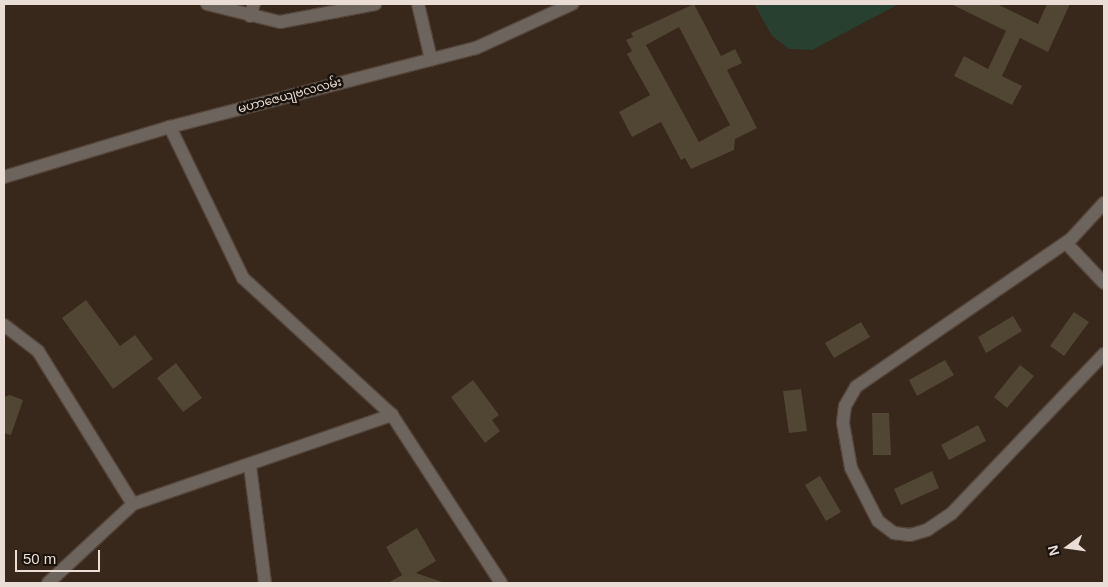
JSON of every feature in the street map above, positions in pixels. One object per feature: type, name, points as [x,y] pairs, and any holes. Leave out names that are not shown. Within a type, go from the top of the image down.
[{"type":"street","points":[[207,4],[252,10],[301,21],[375,4]]},
{"type":"street","points":[[418,4],[431,60]]},
{"type":"street","name":"မဟာဇေယျဗလလမ်း","points":[[4,178],[170,128],[476,48],[572,4]]},
{"type":"street","points":[[170,128],[243,278],[392,415],[500,583]]},
{"type":"street","points":[[1104,203],[1066,243],[856,387],[845,406],[843,423],[851,468],[878,521],[894,533],[910,535],[927,530],[952,513],[1104,354]]},
{"type":"street","points":[[1066,243],[1104,283]]},
{"type":"street","points":[[4,325],[38,351],[133,504]]},
{"type":"street","points":[[48,583],[133,504],[250,466],[392,415]]},
{"type":"street","points":[[250,466],[265,583]]},
{"type":"green space","points":[[754,4],[899,4],[812,50],[789,49],[772,36]]},
{"type":"building","points":[[694,4],[721,56],[735,49],[742,63],[727,70],[757,128],[735,139],[734,150],[691,169],[685,158],[681,160],[661,122],[632,137],[619,112],[650,95],[627,54],[632,51],[626,40],[633,37],[631,33]],"holes":[[[679,27],[730,125],[699,142],[646,45]]]},
{"type":"building","points":[[951,4],[997,4],[1038,24],[1047,4],[1070,4],[1048,52],[1020,38],[1002,76],[1022,86],[1012,105],[954,76],[964,56],[988,69],[1006,31]]},
{"type":"building","points":[[86,300],[120,346],[135,335],[153,359],[113,389],[62,318]]},
{"type":"building","points":[[1074,312],[1089,322],[1064,356],[1050,346]]},
{"type":"building","points":[[1013,316],[1022,331],[986,353],[978,337]]},
{"type":"building","points":[[861,322],[870,337],[834,358],[825,343]]},
{"type":"building","points":[[945,360],[954,375],[917,396],[909,380]]},
{"type":"building","points":[[176,363],[202,398],[183,412],[157,378]]},
{"type":"building","points":[[1020,365],[1034,376],[1007,408],[994,397]]},
{"type":"building","points":[[473,380],[499,415],[492,420],[500,431],[485,443],[451,397]]},
{"type":"building","points":[[801,389],[807,431],[789,433],[783,391]]},
{"type":"building","points":[[10,395],[23,400],[11,435],[4,433],[4,397]]},
{"type":"building","points":[[872,413],[889,413],[891,455],[873,455]]},
{"type":"building","points":[[978,425],[986,441],[949,460],[941,445]]},
{"type":"building","points":[[932,471],[939,488],[901,505],[894,489]]},
{"type":"building","points":[[820,476],[841,512],[826,521],[805,485]]},
{"type":"building","points":[[417,528],[436,561],[416,573],[445,583],[388,583],[402,575],[386,547]]}]
